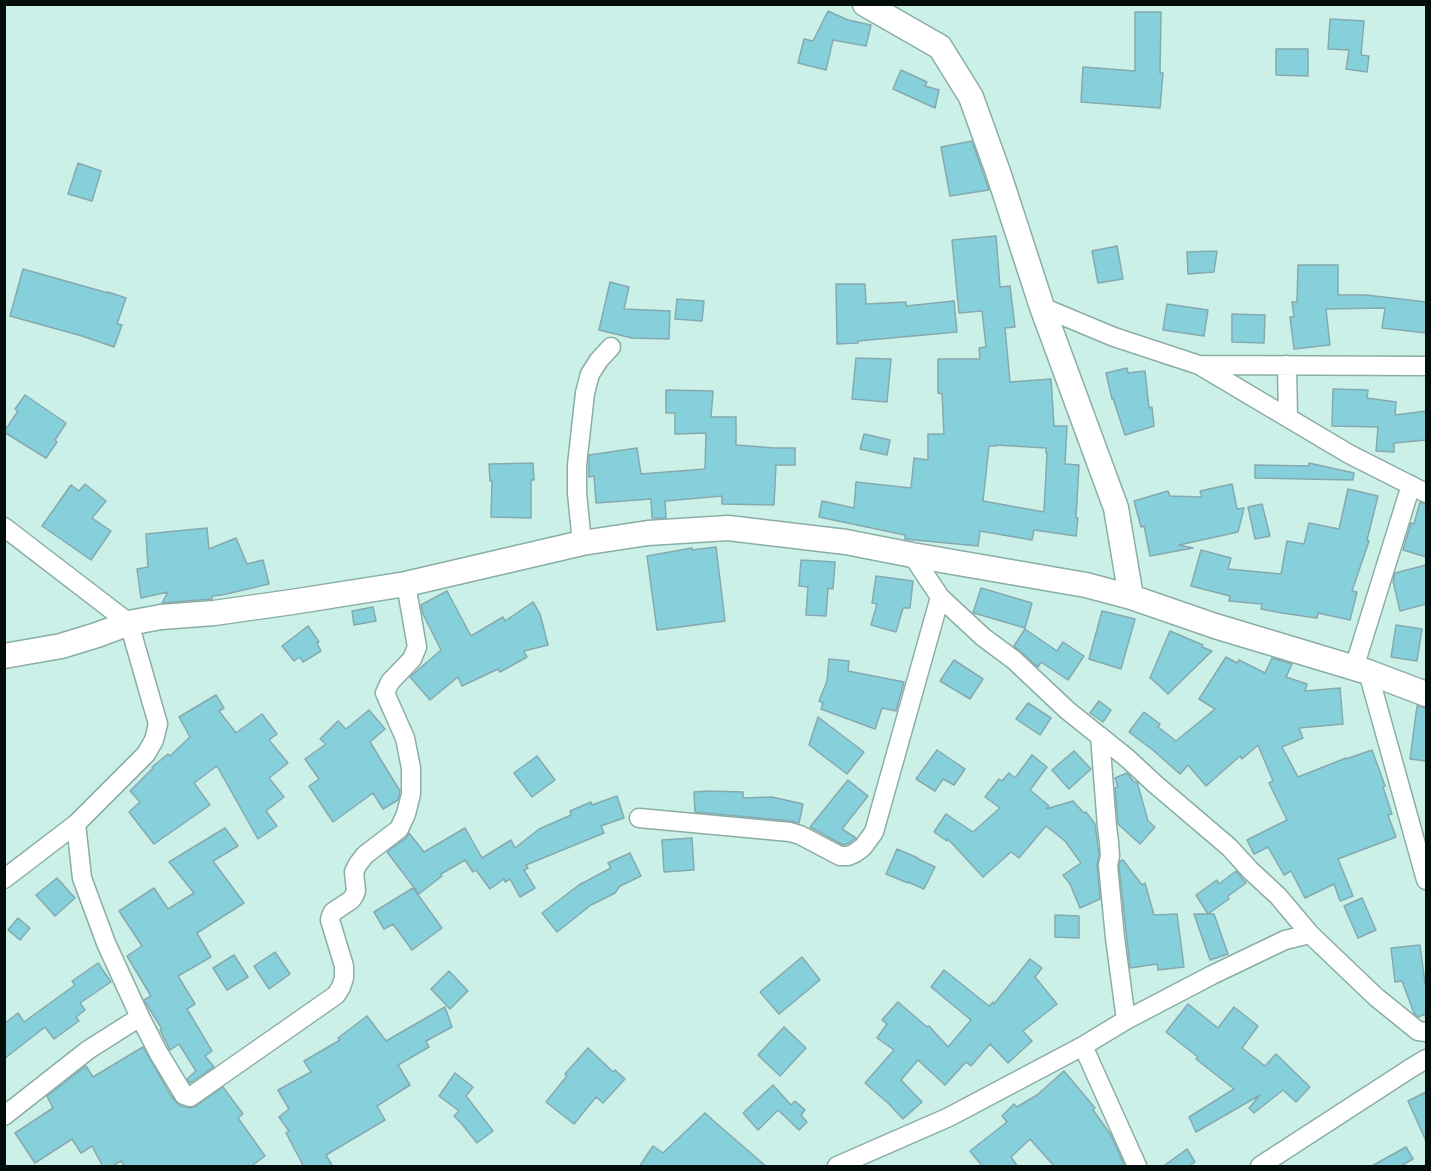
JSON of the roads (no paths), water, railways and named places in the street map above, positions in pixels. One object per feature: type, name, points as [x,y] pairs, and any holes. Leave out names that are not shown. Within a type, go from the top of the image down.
[{"type":"street","points":[[865,4],[940,47],[971,97],[1042,307],[1116,508],[1131,597]]},
{"type":"street","points":[[1042,307],[1114,337],[1199,365],[1349,454],[1419,489],[1361,670],[1426,880]]},
{"type":"street","points":[[582,543],[576,465],[585,393],[590,374],[611,347]]},
{"type":"street","points":[[1199,365],[1426,366]]},
{"type":"street","points":[[1287,365],[1288,417]]},
{"type":"street","points":[[4,527],[129,623],[158,724],[154,740],[146,754],[76,824],[4,879]]},
{"type":"street","points":[[4,656],[61,646],[129,623],[161,617],[292,603],[406,584],[582,543],[648,533],[728,528],[846,542],[1086,585],[1131,597],[1215,626],[1361,670],[1426,694]]},
{"type":"street","points":[[912,555],[940,597],[983,637],[1014,660],[1053,698],[1127,758],[1229,847],[1278,896],[1310,934],[1376,997],[1418,1031],[1426,1032]]},
{"type":"street","points":[[76,824],[82,878],[106,943],[158,1052],[184,1095],[190,1097],[336,995],[341,987],[344,966],[330,920],[331,916],[354,896],[356,891],[354,872],[365,855],[399,829],[411,794],[411,768],[405,738],[385,693],[390,682],[412,658],[417,647],[406,584]]},
{"type":"street","points":[[639,818],[790,832],[840,856],[855,853],[863,847],[874,832],[940,597]]},
{"type":"street","points":[[1100,736],[1110,856],[1108,866],[1126,1020]]},
{"type":"street","points":[[838,1166],[949,1117],[1212,975],[1285,940],[1310,934]]},
{"type":"street","points":[[4,1116],[88,1050],[140,1017]]},
{"type":"street","points":[[1083,1046],[1137,1167]]},
{"type":"street","points":[[1260,1167],[1426,1059]]}]
